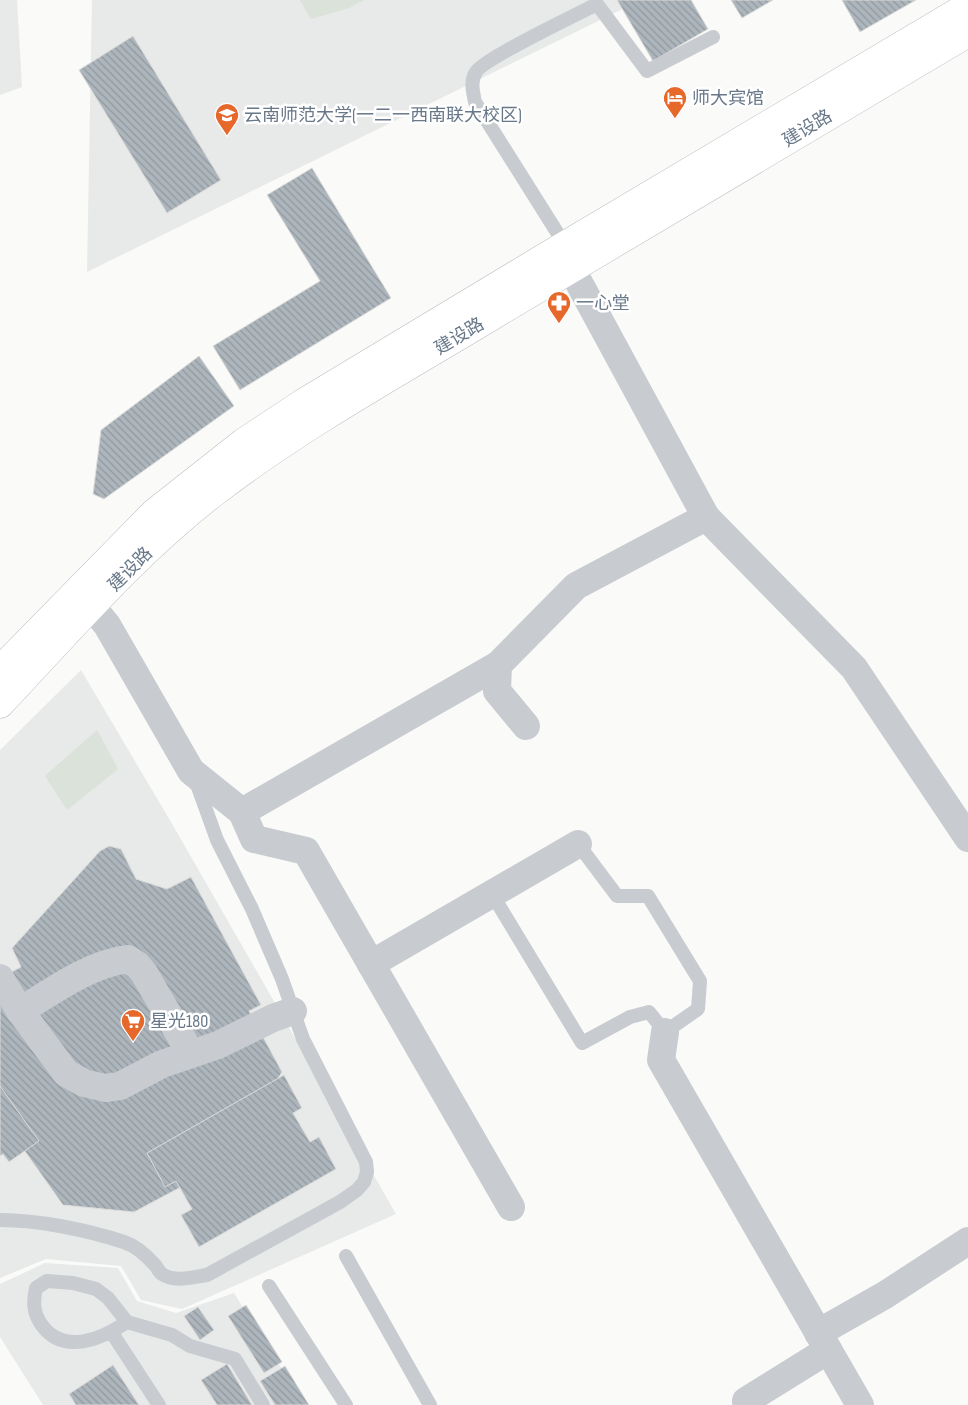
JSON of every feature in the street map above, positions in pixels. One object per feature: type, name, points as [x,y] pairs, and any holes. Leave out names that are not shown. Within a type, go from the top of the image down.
[{"type":"street","name":"建设路","points":[[0,704],[92,607],[194,509],[258,461],[568,257],[968,6]]},
{"type":"street","name":"建设路","points":[[0,670],[131,536],[202,473],[303,403],[968,33]]},
{"type":"street","points":[[568,257],[706,517],[854,668],[968,838]]},
{"type":"street","points":[[242,812],[498,665],[576,586],[706,517]]},
{"type":"street","points":[[92,607],[108,625],[191,771],[242,812],[254,839],[306,852],[511,1207]]},
{"type":"street","points":[[498,665],[497,691],[526,726]]},
{"type":"street","points":[[371,964],[578,844]]},
{"type":"street","points":[[20,1011],[106,963],[128,959],[144,973],[191,1054]]},
{"type":"street","points":[[0,978],[20,1011],[66,1073],[84,1083],[106,1088],[120,1086],[162,1064],[218,1045],[273,1018],[293,1011]]},
{"type":"street","points":[[665,1032],[660,1060],[860,1405]]},
{"type":"street","points":[[746,1400],[885,1295],[968,1241]]},
{"type":"lane","points":[[568,257],[475,102],[472,83],[476,71],[495,58],[598,4],[647,71],[713,37]]},
{"type":"lane","points":[[0,1220],[21,1220],[50,1225],[124,1242],[143,1253],[161,1274],[186,1279],[207,1275],[340,1202],[357,1190],[364,1182],[367,1172],[366,1162],[303,1039],[252,909],[217,840],[191,771]]},
{"type":"lane","points":[[492,894],[582,1043],[630,1017],[649,1012],[665,1032],[698,1009],[700,981],[648,896],[617,896],[578,844]]},
{"type":"lane","points":[[346,1256],[430,1405]]},
{"type":"lane","points":[[127,1322],[112,1333],[94,1340],[76,1343],[60,1340],[46,1332],[35,1315],[33,1301],[36,1288],[47,1281],[73,1283],[96,1289],[108,1298],[127,1322],[172,1334],[190,1346],[236,1359],[263,1405]]},
{"type":"lane","points":[[269,1286],[346,1405]]},
{"type":"lane","points":[[112,1333],[159,1405]]},
{"type":"shaded area","points":[[0,0],[17,0],[22,87],[0,95]]},
{"type":"shaded area","name":"云南师范大学(一二一西南联大校区)","points":[[92,0],[641,0],[87,272]]},
{"type":"shaded area","points":[[300,0],[364,0],[349,8],[311,19]]},
{"type":"shaded area","points":[[81,670],[171,822],[396,1214],[182,1309],[141,1300],[121,1266],[46,1259],[0,1278],[0,750]]},
{"type":"shaded area","points":[[97,730],[118,769],[67,810],[45,776]]},
{"type":"shaded area","points":[[45,1263],[118,1268],[137,1301],[176,1313],[234,1293],[305,1405],[43,1405],[0,1337],[0,1284]]},
{"type":"building","points":[[617,0],[691,0],[708,29],[653,61]]},
{"type":"building","points":[[731,0],[773,0],[742,18]]},
{"type":"building","points":[[842,0],[916,0],[860,32]]},
{"type":"building","points":[[133,36],[221,180],[167,213],[79,70]]},
{"type":"building","points":[[312,168],[391,298],[240,390],[213,346],[320,281],[267,195]]},
{"type":"building","points":[[199,356],[234,406],[104,499],[93,494],[101,430]]},
{"type":"building","name":"星光180","points":[[109,846],[121,849],[136,879],[167,889],[191,877],[261,1005],[249,1011],[282,1072],[224,1164],[134,1212],[63,1205],[0,1116],[0,978],[21,967],[12,948],[100,851]]},
{"type":"building","points":[[284,1075],[302,1108],[293,1113],[310,1142],[319,1137],[336,1169],[199,1247],[181,1215],[192,1209],[176,1181],[165,1187],[147,1153]]},
{"type":"building","points":[[0,1086],[39,1141],[9,1162],[3,1154],[0,1156]]},
{"type":"building","points":[[246,1305],[282,1362],[264,1373],[228,1316]]},
{"type":"building","points":[[198,1307],[214,1330],[200,1340],[184,1316]]},
{"type":"building","points":[[227,1364],[252,1405],[217,1405],[201,1380]]},
{"type":"building","points":[[113,1365],[139,1405],[76,1405],[69,1394]]},
{"type":"building","points":[[285,1366],[309,1405],[275,1405],[260,1381]]},
{"type":"place","name":"师大宾馆","points":[[675,119]]},
{"type":"place","name":"云南师范大学(一二一西南联大校区)","points":[[227,136]]},
{"type":"place","name":"一心堂","points":[[559,324]]},
{"type":"place","name":"星光180","points":[[133,1042]]}]
